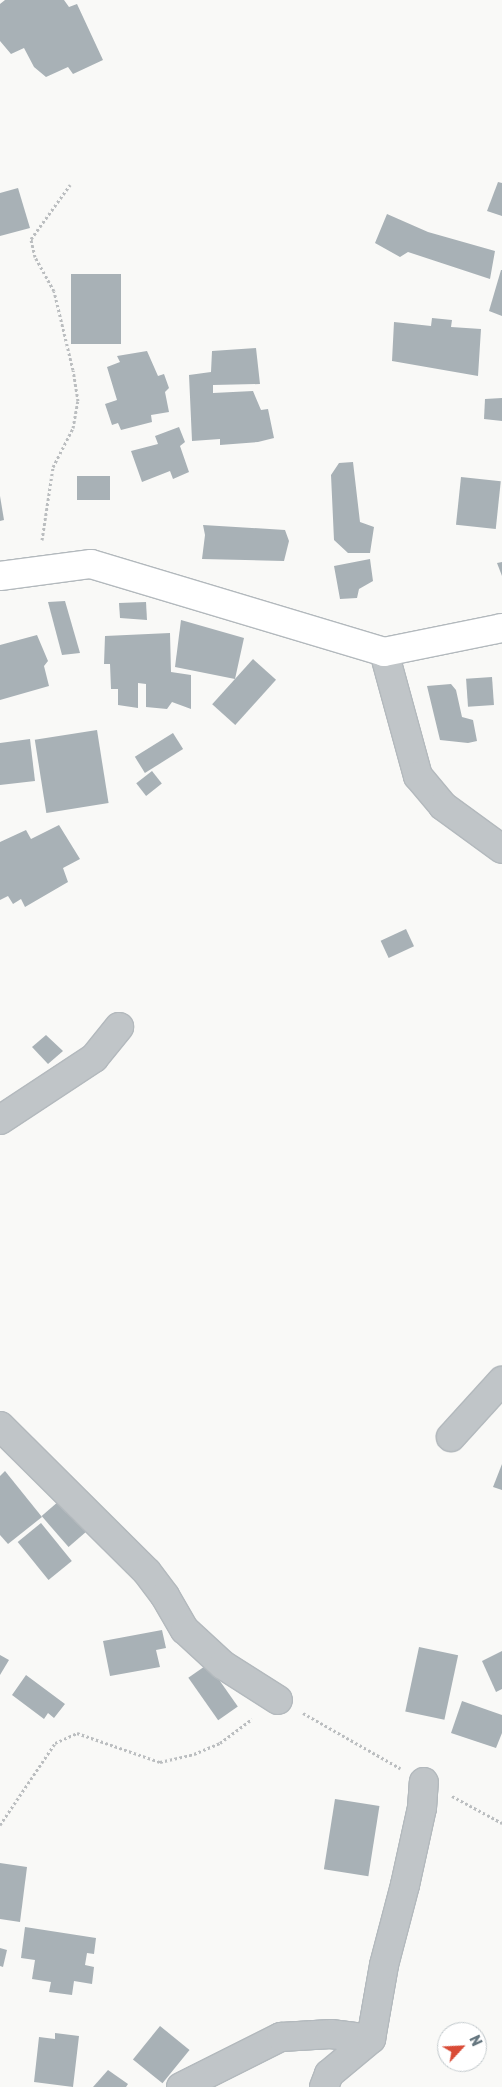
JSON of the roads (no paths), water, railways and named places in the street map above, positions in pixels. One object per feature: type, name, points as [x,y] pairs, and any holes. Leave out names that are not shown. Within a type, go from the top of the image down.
[{"type":"street","points":[[0,576],[91,564],[384,652],[502,628]]},
{"type":"street","points":[[384,652],[418,776],[443,806],[502,849]]},
{"type":"street","points":[[0,1120],[94,1058],[119,1027]]},
{"type":"street","points":[[451,1437],[502,1381]]},
{"type":"street","points":[[0,1426],[61,1484],[147,1572],[165,1596],[185,1630],[223,1665],[278,1700]]},
{"type":"street","points":[[324,2087],[329,2074],[371,2039],[384,1965],[405,1885],[422,1808],[424,1782]]},
{"type":"street","points":[[181,2087],[282,2037],[331,2034],[371,2039]]}]
